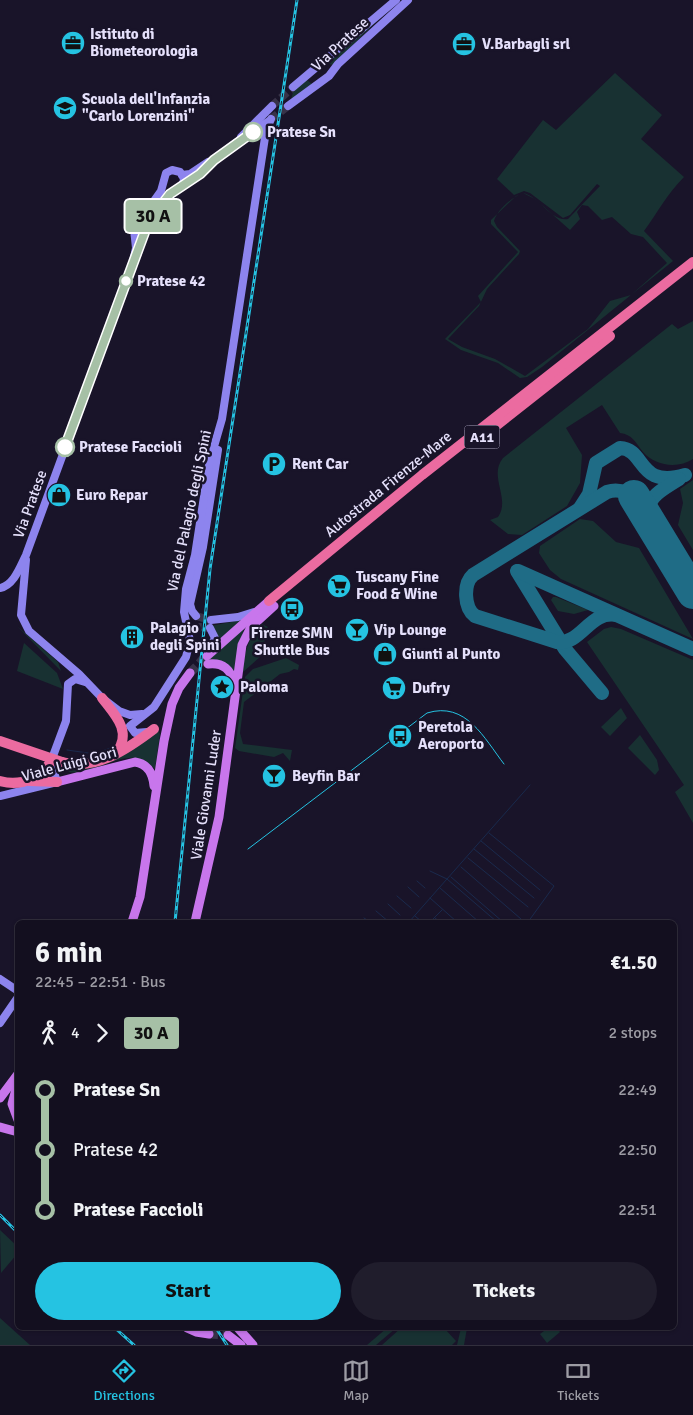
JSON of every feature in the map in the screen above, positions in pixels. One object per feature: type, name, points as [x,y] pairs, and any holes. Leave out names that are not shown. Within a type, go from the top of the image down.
[{"type":"highway","name":"Autostrada Firenze-Mare","points":[[271,604],[422,476],[693,262]]},
{"type":"highway","name":"Autostrada Firenze-Mare","points":[[271,604],[693,270]]},
{"type":"highway","points":[[102,698],[123,729],[124,740],[117,753]]},
{"type":"highway","points":[[0,741],[74,765],[97,762],[117,753],[154,729]]},
{"type":"highway","points":[[27,781],[42,772],[52,759]]},
{"type":"highway","points":[[0,781],[12,783],[27,781],[57,782]]},
{"type":"main road","name":"Via Pratese","points":[[293,87],[396,0]]},
{"type":"main road","name":"Via Pratese","points":[[288,106],[329,76],[338,64],[408,0]]},
{"type":"main road","points":[[135,236],[143,232],[160,205],[174,191],[200,174],[237,142],[247,129],[272,106]]},
{"type":"main road","name":"Via del Palagio degli Spini","points":[[196,616],[190,605],[201,558],[266,131],[271,119],[237,142]]},
{"type":"main road","points":[[174,191],[167,189],[163,183],[163,177],[168,172],[176,170],[182,174],[190,174],[214,160]]},
{"type":"main road","points":[[182,174],[183,185]]},
{"type":"main road","name":"Via Pratese","points":[[0,588],[6,586],[12,579],[26,555],[132,266],[136,248],[136,225],[158,196],[163,183]]},
{"type":"main road","name":"Via del Palagio degli Spini","points":[[190,641],[184,612],[186,589],[195,555],[209,464],[222,419]]},
{"type":"main road","name":"Via Pratese","points":[[26,555],[21,610],[23,623],[34,636],[102,698],[124,713],[133,715],[145,714]]},
{"type":"main road","points":[[208,657],[215,638],[211,624],[238,618],[271,604]]},
{"type":"main road","name":"Viale Giovanni Luder","points":[[194,920],[218,820],[244,638],[271,604]]},
{"type":"main road","points":[[208,657],[256,611]]},
{"type":"main road","points":[[190,673],[180,685],[163,721],[154,729],[138,734],[131,730],[132,723],[154,707],[181,666],[195,631]]},
{"type":"main road","name":"Viale Giovanni Luder","points":[[208,657],[230,672],[235,700]]},
{"type":"main road","points":[[57,782],[52,759],[66,721],[68,684],[75,679],[85,682]]},
{"type":"main road","points":[[133,920],[140,897],[153,809],[172,704]]},
{"type":"main road","name":"Viale Luigi Gori","points":[[0,796],[118,764],[138,762],[146,766],[153,778],[153,809]]},
{"type":"main road","points":[[0,979],[15,989]]},
{"type":"main road","points":[[0,1023],[15,1001]]},
{"type":"main road","points":[[0,1098],[15,1078]]},
{"type":"main road","points":[[15,1093],[12,1104],[15,1112]]},
{"type":"main road","points":[[0,1127],[15,1131]]},
{"type":"main road","points":[[192,1330],[209,1334]]},
{"type":"main road","points":[[240,1330],[253,1345]]},
{"type":"main road","points":[[228,1335],[241,1345]]},
{"type":"green space","points":[[383,15],[333,65],[329,64],[328,61]]},
{"type":"green space","points":[[615,73],[662,115],[641,139],[684,177],[644,231],[673,261],[631,295],[667,263],[643,237],[631,234],[612,217],[602,220],[588,206],[582,205],[577,212],[580,219],[570,230],[551,213],[556,217],[568,219],[600,186],[597,184],[570,215],[563,218],[530,193],[524,191],[514,195],[497,179],[543,120],[556,130]]},
{"type":"green space","points":[[307,77],[307,80],[312,84],[291,100],[293,92]]},
{"type":"green space","points":[[498,214],[494,221],[497,227],[520,251],[487,289],[481,302],[478,296],[518,252],[491,224],[491,220]]},
{"type":"green space","points":[[631,295],[542,367],[527,377],[520,378],[498,363],[461,350],[445,339],[481,302],[448,339],[462,347],[495,359],[525,376],[588,329],[610,301]]},
{"type":"green space","points":[[693,321],[693,459],[674,465],[660,463],[648,457],[631,437],[620,433],[602,405],[566,428],[582,455],[580,483],[567,506],[522,535],[508,534],[490,520],[498,517],[501,510],[502,503],[498,472],[503,458],[672,324],[678,329]]},
{"type":"green space","points":[[693,480],[693,550],[678,525],[683,503],[680,489]]},
{"type":"green space","points":[[580,519],[593,521],[616,542],[639,548],[693,639],[561,579],[550,570],[539,553],[540,546]]},
{"type":"green space","points":[[553,597],[588,610],[574,614],[558,611],[551,600]]},
{"type":"green space","points":[[242,620],[218,641],[216,630],[210,626]]},
{"type":"green space","points":[[262,624],[268,627],[261,656],[242,673],[250,640]]},
{"type":"green space","points":[[17,626],[58,662],[61,671]]},
{"type":"green space","points":[[244,627],[234,674],[208,660]]},
{"type":"green space","points":[[611,627],[621,629],[693,660],[693,823],[675,792],[684,785],[587,642],[604,629]]},
{"type":"green space","points":[[24,643],[57,673],[63,689],[17,671]]},
{"type":"green space","points":[[286,658],[299,665],[298,670],[294,669],[280,674],[244,702],[240,733],[243,744],[292,750],[290,761],[283,753],[274,757],[239,751],[235,748],[245,677],[253,669]]},
{"type":"green space","points":[[621,708],[627,718],[610,736],[601,727]]},
{"type":"green space","points":[[158,730],[160,734],[155,769],[144,760],[132,758],[82,772],[69,772],[57,767],[57,764],[86,768]]},
{"type":"green space","points":[[640,735],[657,760],[659,770],[655,775],[628,748]]},
{"type":"green space","points":[[0,1230],[15,1244],[15,1256],[1,1273]]},
{"type":"green space","points":[[0,1318],[30,1345],[0,1345]]},
{"type":"green space","points":[[385,1330],[394,1330],[376,1345],[367,1345]]},
{"type":"green space","points":[[399,1330],[446,1330],[456,1341],[452,1345],[382,1345]]},
{"type":"green space","points":[[461,1330],[467,1330],[464,1345],[457,1345]]},
{"type":"green space","points":[[545,1330],[558,1330],[560,1332],[547,1343],[540,1334]]},
{"type":"waterway","points":[[67,750],[95,754],[115,746]]},
{"type":"waterway","points":[[411,920],[530,785]]},
{"type":"waterway","points":[[489,833],[554,886],[529,920]]},
{"type":"waterway","points":[[481,841],[540,890]]},
{"type":"waterway","points":[[474,849],[534,898]]},
{"type":"waterway","points":[[468,858],[528,907]]},
{"type":"waterway","points":[[461,867],[521,919]]},
{"type":"waterway","points":[[430,871],[447,879],[495,920]]},
{"type":"waterway","points":[[451,877],[501,920]]},
{"type":"waterway","points":[[417,881],[425,888]]},
{"type":"waterway","points":[[408,887],[419,897]]},
{"type":"waterway","points":[[440,888],[477,920]]},
{"type":"waterway","points":[[397,896],[411,908]]},
{"type":"waterway","points":[[430,898],[455,920]]},
{"type":"waterway","points":[[388,904],[400,915]]},
{"type":"waterway","points":[[432,920],[442,910]]},
{"type":"waterway","points":[[376,911],[387,920]]},
{"type":"waterway","points":[[415,916],[420,920]]},
{"type":"taxiway","points":[[580,508],[589,494],[596,463],[620,448],[628,450],[650,473],[658,477],[669,478],[685,475]]},
{"type":"taxiway","points":[[658,536],[650,515],[649,508],[651,502],[661,491],[679,479]]},
{"type":"taxiway","points":[[616,615],[607,615],[599,618],[573,638],[557,642],[475,616],[467,602],[466,590],[473,575],[607,492],[615,490],[623,492],[637,501]]},
{"type":"taxiway","points":[[517,571],[565,649],[602,693]]},
{"type":"taxiway","points":[[518,571],[693,649]]},
{"type":"runway","points":[[634,496],[693,593]]},
{"type":"tunnel","points":[[272,106],[293,87]]},
{"type":"tunnel","points":[[271,119],[288,106]]},
{"type":"tunnel","points":[[196,616],[211,620]]},
{"type":"tunnel","points":[[195,631],[200,627],[210,628]]},
{"type":"tunnel","points":[[199,663],[208,652]]},
{"type":"tunnel","points":[[190,673],[207,656]]},
{"type":"tunnel","points":[[209,1334],[228,1335]]},
{"type":"tram line","points":[[248,849],[427,713],[453,712],[463,717],[481,733],[504,764]]},
{"type":"railway","points":[[175,920],[210,569],[297,0]]},
{"type":"railway","points":[[0,1215],[15,1230]]},
{"type":"railway","points":[[117,1330],[134,1345]]},
{"type":"railway","points":[[217,1330],[227,1345]]},
{"type":"bus line","points":[[65,447],[133,261],[140,248],[143,232],[148,223],[166,197],[205,171],[214,160],[253,132]]},
{"type":"place","name":"Istituto di Biometeorologia","points":[[73,43]]},
{"type":"place","name":"V.Barbagli srl","points":[[464,44]]},
{"type":"place","name":"Scuola dell'Infanzia \"Carlo Lorenzini\"","points":[[65,108]]},
{"type":"place","name":"Pratese Sn","points":[[253,132]]},
{"type":"place","name":"Pratese 42","points":[[126,281]]},
{"type":"place","name":"Pratese Faccioli","points":[[65,447]]},
{"type":"place","name":"Rent Car","points":[[274,464]]},
{"type":"place","name":"Euro Repar","points":[[59,495]]},
{"type":"place","name":"Tuscany Fine Food & Wine","points":[[339,586]]},
{"type":"place","name":"Firenze SMN Shuttle Bus","points":[[292,609]]},
{"type":"place","name":"Vip Lounge","points":[[357,630]]},
{"type":"place","name":"Palagio degli Spini","points":[[132,637]]},
{"type":"place","name":"Giunti al Punto","points":[[385,654]]},
{"type":"place","name":"Paloma","points":[[222,687]]},
{"type":"place","name":"Dufry","points":[[394,688]]},
{"type":"place","name":"Peretola Aeroporto","points":[[400,736]]},
{"type":"place","name":"Beyfin Bar","points":[[274,776]]}]
